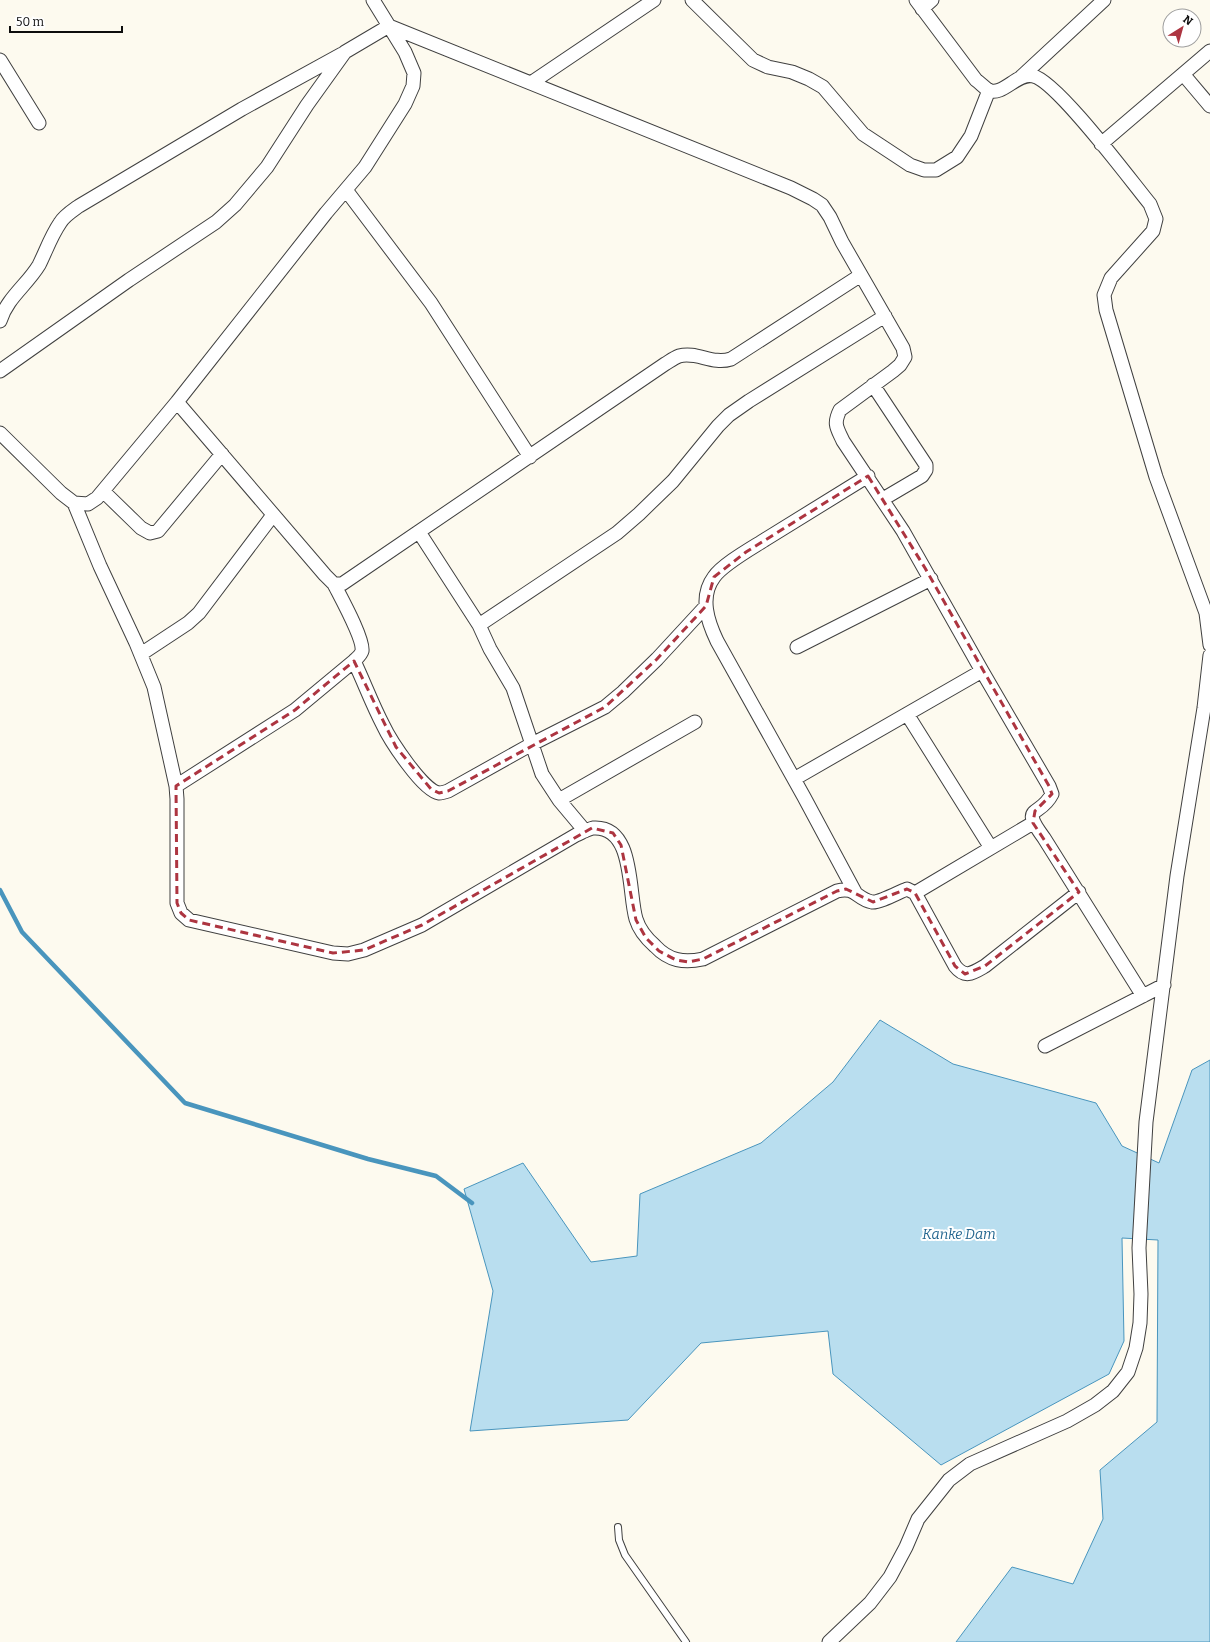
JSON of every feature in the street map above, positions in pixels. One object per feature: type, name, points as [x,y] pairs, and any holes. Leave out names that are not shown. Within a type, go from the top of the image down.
[{"type":"street","points":[[74,503],[88,504],[97,498],[177,402],[326,212],[366,167],[405,104],[413,86],[414,73],[405,52],[373,0]]},
{"type":"street","points":[[531,83],[654,0]]},
{"type":"street","points":[[692,0],[753,60],[768,67],[792,72],[823,87],[863,134],[910,165],[924,170],[936,170],[957,157],[971,136],[989,90]]},
{"type":"street","points":[[932,0],[919,4],[976,80],[989,90],[998,91],[1019,78],[1104,0]]},
{"type":"street","points":[[0,321],[3,311],[9,301],[26,284],[38,265],[60,222],[68,214],[242,109],[389,26]]},
{"type":"street","points":[[389,26],[791,188],[813,199],[822,206],[830,217],[842,242],[904,348],[905,357],[900,365],[840,410],[835,419],[837,428],[843,441],[868,476],[903,531],[1049,786],[1052,794],[1048,800],[1035,811],[1032,816],[1033,823],[1044,838],[1143,996]]},
{"type":"street","points":[[1101,144],[1210,51]]},
{"type":"street","points":[[0,371],[129,280],[216,222],[235,204],[267,167],[307,105],[345,52]]},
{"type":"street","points":[[0,60],[38,123]]},
{"type":"street","points":[[1183,74],[1210,106]]},
{"type":"street","points":[[1019,78],[1033,76],[1043,81],[1054,90],[1078,115],[1150,204],[1156,218],[1153,231],[1111,278],[1104,295],[1106,310],[1156,477],[1206,613],[1210,645]]},
{"type":"street","points":[[346,190],[431,304],[530,457]]},
{"type":"street","points":[[334,584],[342,584],[678,356],[698,356],[714,361],[731,359],[861,275]]},
{"type":"street","points":[[479,625],[617,533],[628,524],[672,481],[729,415],[762,392],[885,316]]},
{"type":"street","points":[[873,385],[926,465],[926,470],[922,476],[883,499]]},
{"type":"street","points":[[176,786],[295,710],[354,661],[361,653],[362,645],[334,584],[325,576],[177,402]]},
{"type":"street","points":[[0,433],[61,493],[74,503],[100,566],[141,654],[154,687],[176,786],[177,903],[181,914],[189,920],[333,953],[348,954],[364,950],[422,925],[576,835],[592,828],[603,829],[613,833],[626,857],[636,920],[646,938],[659,951],[676,960],[688,962],[703,959],[837,891],[846,889],[855,892],[864,899],[873,902],[907,889],[915,893],[955,966],[959,971],[965,974],[972,973],[985,966],[1078,892]]},
{"type":"street","points":[[103,491],[141,528],[150,533],[158,531],[222,454]]},
{"type":"street","points":[[855,892],[717,641],[709,624],[706,606],[708,590],[714,577],[726,567],[746,552],[868,476]]},
{"type":"street","points":[[141,654],[188,623],[199,613],[273,515]]},
{"type":"street","points":[[419,532],[479,625],[490,649],[513,688],[542,774],[559,800],[585,831]]},
{"type":"street","points":[[797,647],[931,579]]},
{"type":"street","points":[[354,661],[383,726],[396,747],[416,774],[431,790],[439,793],[448,791],[532,744],[605,707],[657,659],[706,606]]},
{"type":"street","points":[[829,1642],[870,1603],[890,1577],[906,1547],[918,1519],[949,1480],[970,1464],[1067,1421],[1095,1405],[1113,1391],[1128,1372],[1136,1348],[1139,1330],[1141,1294],[1139,1248],[1146,1122],[1177,876],[1207,710],[1210,655]]},
{"type":"street","points":[[794,779],[982,671]]},
{"type":"street","points":[[907,714],[991,848]]},
{"type":"street","points":[[559,800],[695,722]]},
{"type":"street","points":[[915,893],[1033,823]]},
{"type":"street","points":[[1045,1046],[1164,986]]},
{"type":"lane","points":[[618,1526],[619,1540],[625,1555],[686,1642]]},
{"type":"highlighted area","points":[[868,476],[925,568],[1049,786],[1052,794],[1035,811],[1033,823],[1079,892],[985,966],[965,974],[955,966],[915,893],[907,889],[873,902],[846,889],[837,891],[703,959],[688,962],[676,960],[659,951],[646,938],[636,920],[621,845],[613,833],[592,828],[422,925],[364,950],[333,953],[189,920],[181,913],[177,903],[176,786],[295,710],[354,661],[396,747],[431,789],[439,793],[448,791],[605,707],[657,659],[706,606],[714,577],[746,552]]},
{"type":"water","name":"Kanke Dam","points":[[880,1020],[953,1064],[1096,1103],[1122,1146],[1159,1163],[1192,1070],[1210,1060],[1210,1642],[956,1642],[1012,1567],[1073,1584],[1103,1519],[1100,1470],[1157,1422],[1158,1240],[1122,1238],[1124,1341],[1109,1374],[941,1465],[833,1374],[828,1331],[701,1343],[628,1420],[470,1431],[493,1291],[464,1189],[523,1163],[591,1262],[637,1256],[640,1194],[761,1143],[833,1082]]},
{"type":"waterway","points":[[0,890],[22,932],[185,1103],[368,1159],[436,1176],[472,1203]]}]
